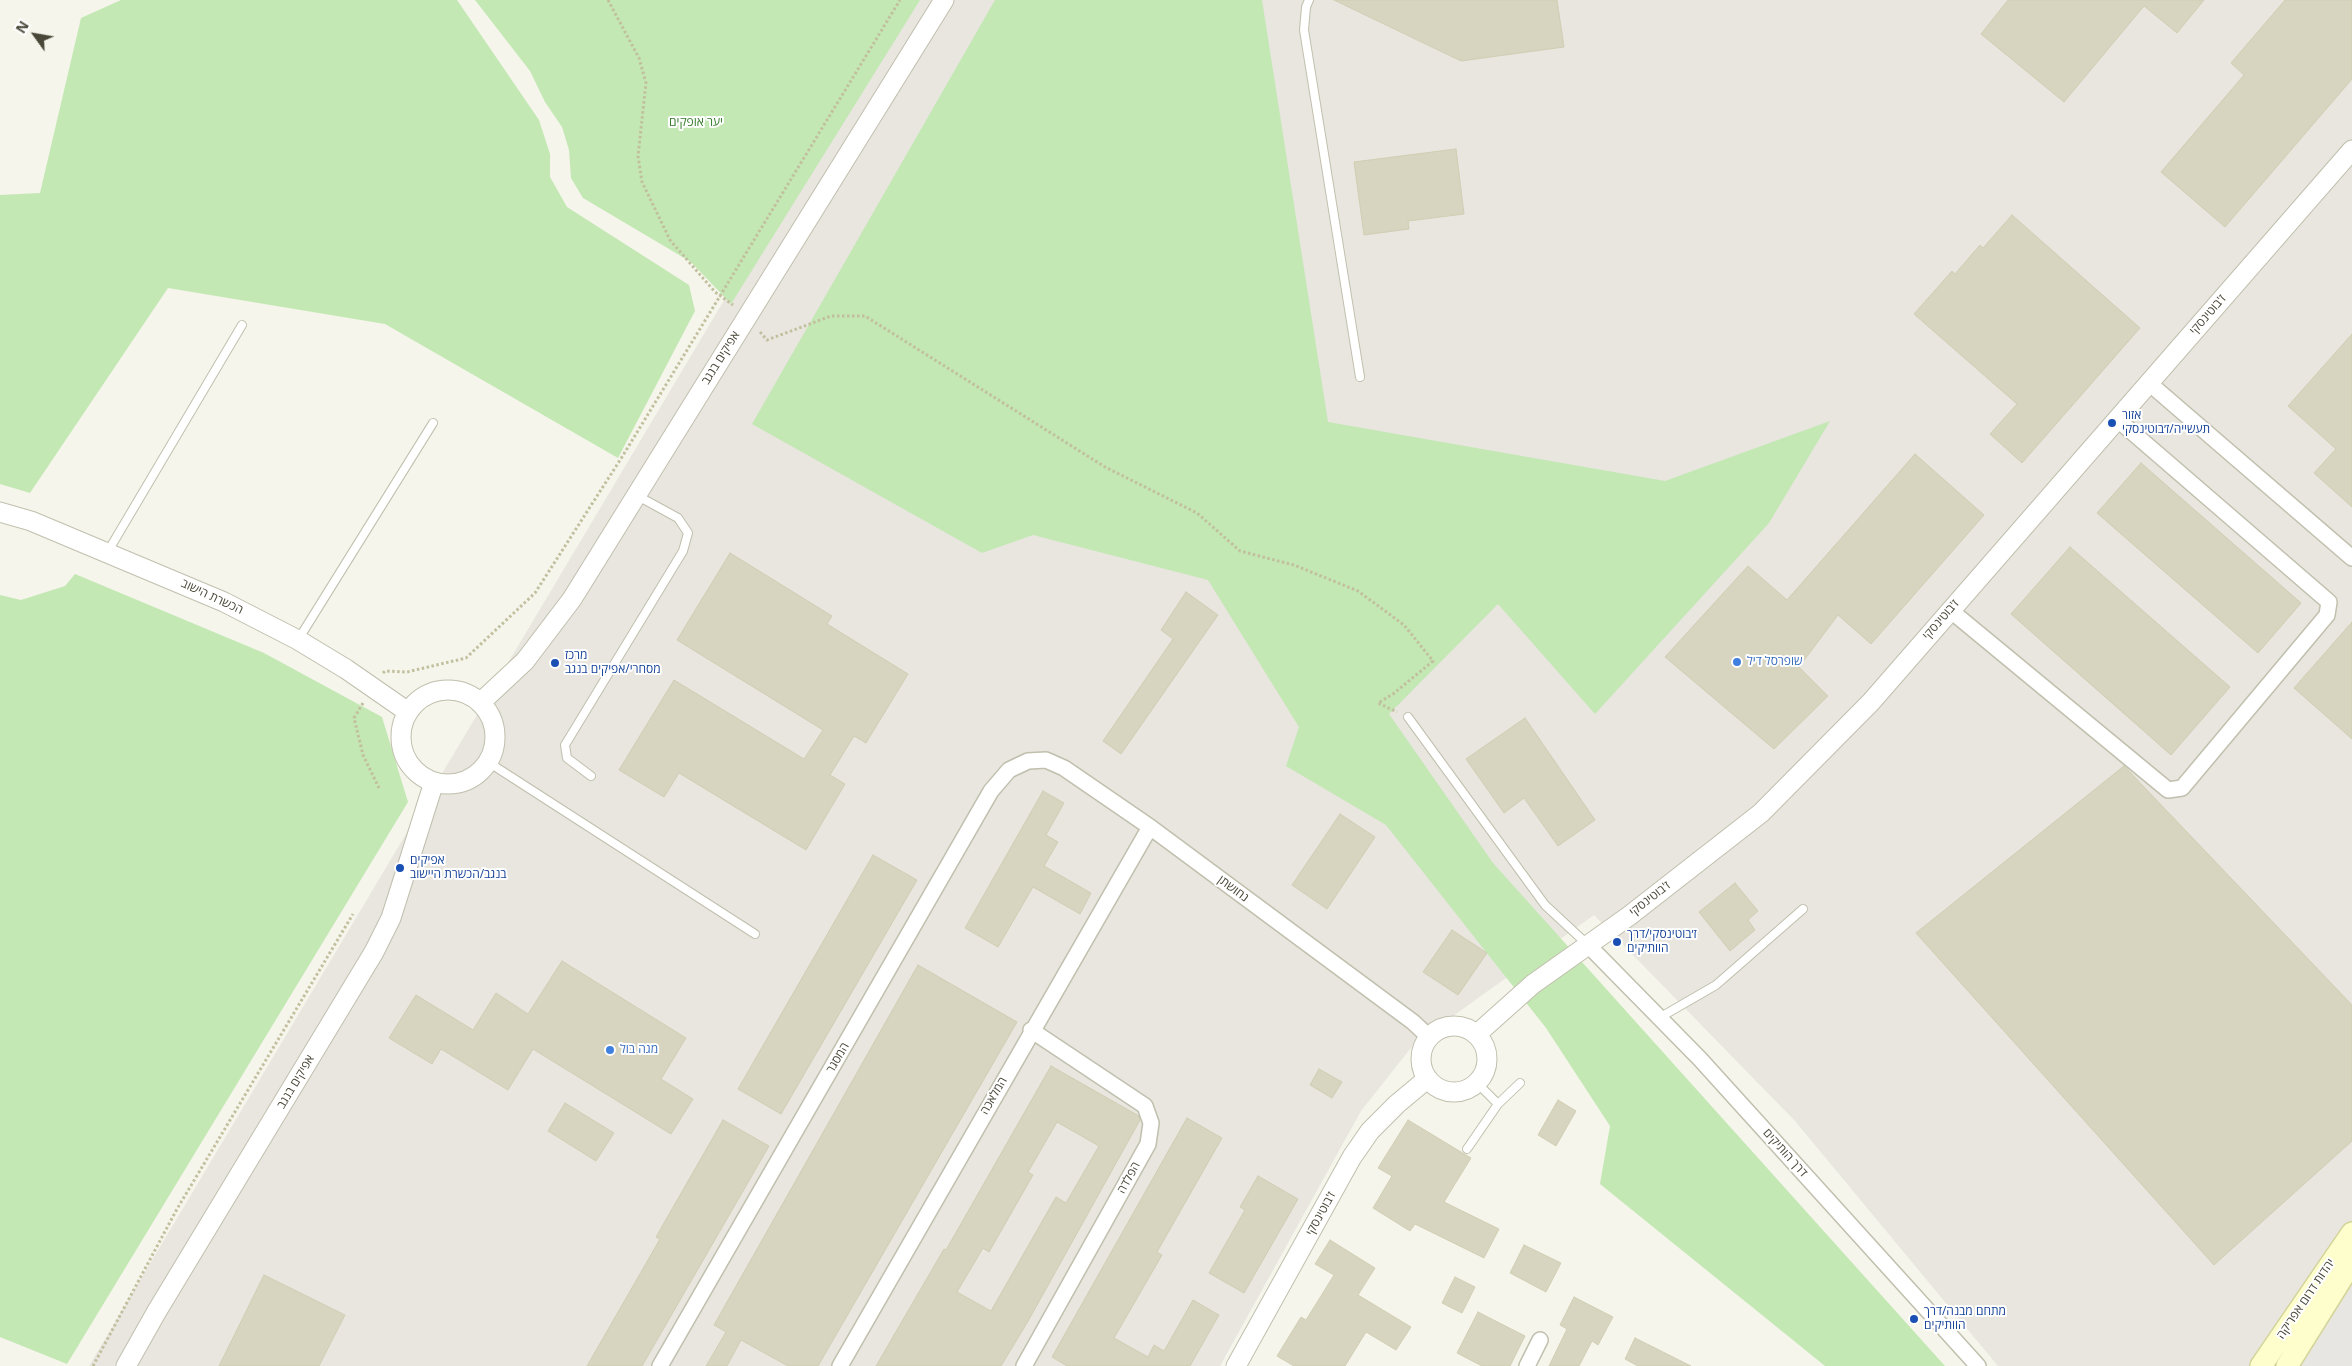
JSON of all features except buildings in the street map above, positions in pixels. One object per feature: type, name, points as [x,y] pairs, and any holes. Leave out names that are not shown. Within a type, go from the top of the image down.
[{"type":"main road","name":"יהדות דרום אפריקה","points":[[2261,1366],[2352,1232]]},
{"type":"main road","name":"יהדות דרום אפריקה","points":[[2287,1366],[2352,1262]]},
{"type":"street","name":"אפיקים בנגב","points":[[480,703],[525,661],[572,599],[944,0]]},
{"type":"street","name":"ז'בוטינסקי","points":[[1477,1034],[1534,984],[1587,944],[1629,916],[1761,814],[1871,702],[2352,150]]},
{"type":"street","points":[[2149,383],[2352,558]]},
{"type":"street","points":[[1950,610],[2168,790],[2182,788],[2327,615],[2329,602],[2117,420]]},
{"type":"street","name":"הכשרת הישוב","points":[[0,512],[31,521],[224,602],[298,640],[408,712]]},
{"type":"street","points":[[447,690],[465,693],[480,703],[491,718],[494,726],[494,745],[488,762],[482,769],[468,780],[448,784],[434,782],[416,771],[406,756],[401,738],[408,712],[421,699],[438,691],[447,690]]},
{"type":"street","name":"נחושתן","points":[[1028,761],[1046,760],[1064,768],[1150,827],[1413,1022],[1429,1036]]},
{"type":"street","name":"המסגר","points":[[660,1366],[991,791],[1009,770],[1028,761]]},
{"type":"street","name":"אפיקים בנגב","points":[[126,1366],[156,1311],[374,952],[390,918],[434,782]]},
{"type":"street","name":"המלאכה","points":[[840,1366],[1150,827]]},
{"type":"street","name":"דרך הותיקים","points":[[1587,944],[1700,1059],[1978,1366]]},
{"type":"street","points":[[1453,1025],[1462,1026],[1477,1034],[1484,1043],[1488,1053],[1486,1069],[1477,1083],[1468,1089],[1457,1092],[1435,1087],[1427,1079],[1421,1062],[1424,1044],[1429,1036],[1444,1027],[1453,1025]]},
{"type":"street","name":"הפלדה","points":[[1024,1366],[1148,1144],[1151,1123],[1145,1106],[1032,1030]]},
{"type":"street","name":"ז'בוטינסקי","points":[[1236,1366],[1352,1157],[1366,1138],[1397,1104],[1427,1079]]},
{"type":"street","points":[[1527,1366],[1540,1340]]},
{"type":"lane","points":[[1309,0],[1306,7],[1304,30],[1360,377]]},
{"type":"lane","points":[[108,552],[242,325]]},
{"type":"lane","points":[[298,640],[432,423]]},
{"type":"lane","points":[[591,776],[567,758],[565,745],[683,551],[688,533],[678,518],[636,495]]},
{"type":"lane","points":[[1408,717],[1544,905],[1587,944]]},
{"type":"lane","points":[[488,762],[755,934]]},
{"type":"lane","points":[[1659,1018],[1716,984],[1803,909]]},
{"type":"lane","points":[[1477,1083],[1498,1104]]},
{"type":"lane","points":[[1467,1149],[1498,1104],[1520,1083]]},
{"type":"path","points":[[608,0],[639,58],[646,83],[638,156],[642,182],[670,240],[719,295],[747,315],[766,340],[831,316],[865,316],[1105,468],[1197,513],[1240,550],[1294,565],[1358,591],[1404,626],[1433,661],[1393,694],[1378,703],[1408,717]]},
{"type":"path","points":[[379,788],[363,755],[354,718],[385,671],[407,672],[466,658],[535,593],[622,457],[900,0]]},
{"type":"path","points":[[94,1366],[177,1210],[353,914]]},
{"type":"shaded area","points":[[903,0],[2352,0],[2352,1366],[1998,1366],[1795,1121],[1594,915],[1414,1044],[1361,1111],[1220,1366],[89,1366]]},
{"type":"shaded area","points":[[2352,1289],[2352,1366],[2304,1366]]},
{"type":"green space","points":[[121,0],[457,0],[539,120],[550,154],[550,177],[567,207],[689,285],[695,311],[618,458],[385,324],[168,288],[30,493],[0,484],[0,195],[40,193],[81,18]]},
{"type":"green space","name":"יער אופקים","points":[[475,0],[920,0],[731,304],[691,262],[583,198],[571,178],[569,150],[562,127],[545,102],[530,71]]},
{"type":"green space","points":[[995,0],[1262,0],[1328,422],[1665,481],[1830,421],[1769,523],[1595,714],[1498,604],[1389,714],[1493,863],[1945,1366],[1825,1366],[1600,1184],[1610,1126],[1546,1028],[1386,825],[1286,766],[1299,727],[1208,580],[1033,535],[982,553],[752,424]]},
{"type":"green space","points":[[75,574],[264,653],[382,717],[408,802],[67,1364],[0,1337],[0,595],[21,600],[65,586]]},
{"type":"place","name":"אזור תעשייה/ז׳בוטינסקי","points":[[2112,423]]},
{"type":"place","name":"שופרסל דיל","points":[[1737,662]]},
{"type":"place","name":"מרכז מסחרי/אפיקים בנגב","points":[[555,663]]},
{"type":"place","name":"אפיקים בנגב/הכשרת היישוב","points":[[400,868]]},
{"type":"place","name":"ז׳בוטינסקי/דרך הוותיקים","points":[[1617,942]]},
{"type":"place","name":"מגה בול","points":[[610,1050]]},
{"type":"place","name":"מתחם מבנה/דרך הוותיקים","points":[[1914,1319]]}]
